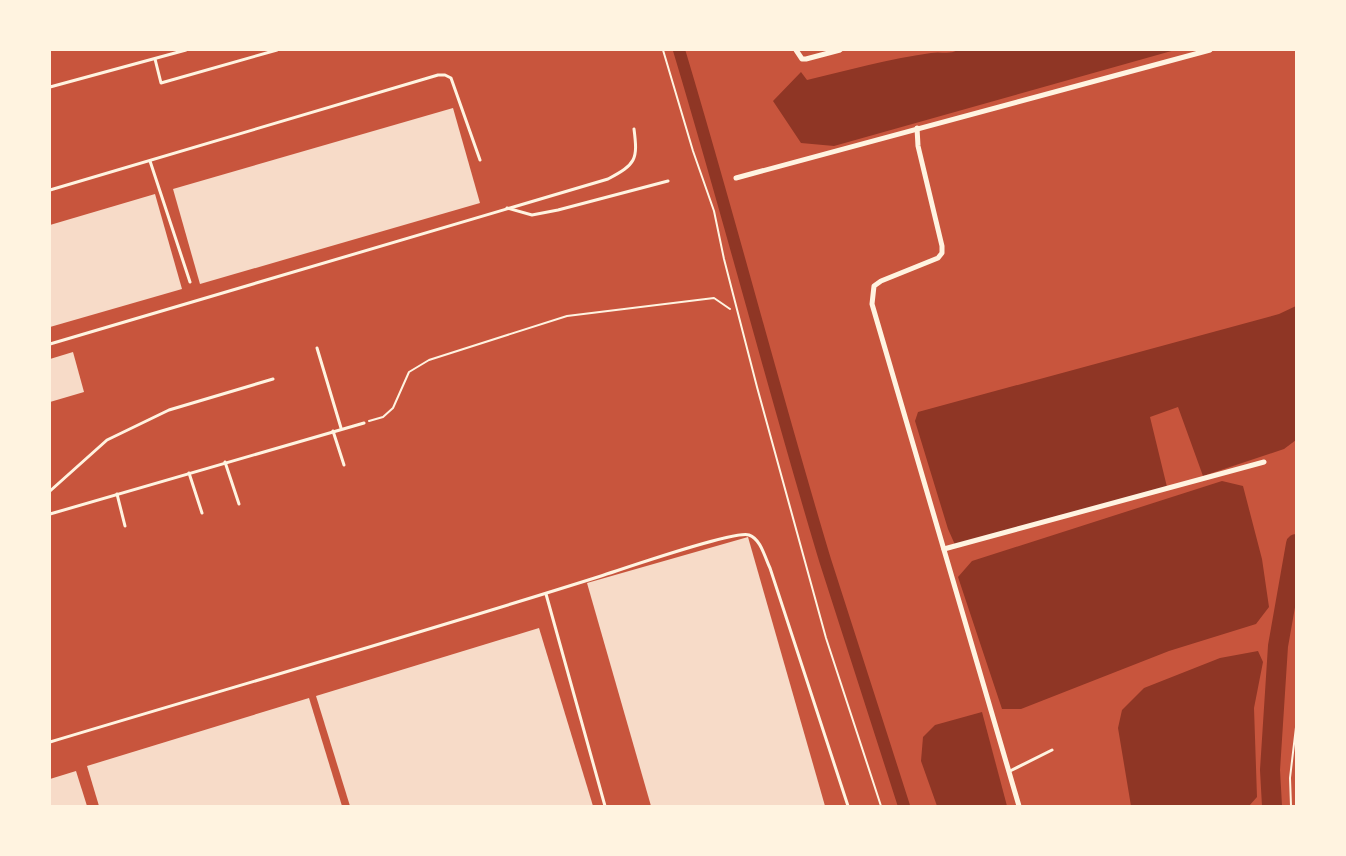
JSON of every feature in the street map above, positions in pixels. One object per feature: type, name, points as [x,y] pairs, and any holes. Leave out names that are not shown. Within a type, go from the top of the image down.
[{"type":"street","points":[[796,50],[802,59],[806,59],[840,50]]},
{"type":"street","points":[[736,178],[1210,50]]},
{"type":"street","points":[[916,128],[942,253],[938,258],[874,286],[872,304],[1019,807]]},
{"type":"street","points":[[944,549],[1264,462]]},
{"type":"lane","points":[[50,87],[186,50]]},
{"type":"lane","points":[[155,59],[161,83],[276,50]]},
{"type":"lane","points":[[50,190],[438,75],[451,78],[480,160]]},
{"type":"lane","points":[[50,344],[608,179],[628,169],[636,153],[634,129]]},
{"type":"lane","points":[[150,161],[190,282]]},
{"type":"lane","points":[[507,208],[531,215],[668,181]]},
{"type":"lane","points":[[317,348],[341,428]]},
{"type":"lane","points":[[50,491],[107,440],[169,410],[273,379]]},
{"type":"lane","points":[[50,514],[364,423]]},
{"type":"lane","points":[[333,431],[344,465]]},
{"type":"lane","points":[[225,462],[239,504]]},
{"type":"lane","points":[[189,473],[202,513]]},
{"type":"lane","points":[[117,494],[125,526]]},
{"type":"lane","points":[[50,742],[546,594],[694,546],[736,534],[748,534],[758,541],[770,568],[848,807]]},
{"type":"lane","points":[[546,594],[605,807]]},
{"type":"lane","points":[[1010,771],[1052,750]]},
{"type":"path","points":[[663,50],[693,151],[714,211],[756,387],[822,627],[881,807]]},
{"type":"path","points":[[364,423],[383,417],[393,408],[409,372],[429,360],[557,319],[714,298],[730,309]]},
{"type":"path","points":[[1291,807],[1290,778],[1296,727]]},
{"type":"shaded area","points":[[958,50],[1175,50],[834,146],[801,143],[773,101],[801,72],[807,80],[900,58]]},
{"type":"shaded area","points":[[1296,306],[1296,440],[1284,449],[1203,476],[1178,407],[1150,417],[1167,487],[956,547],[948,529],[915,421],[918,412],[1279,314]]},
{"type":"shaded area","points":[[1222,481],[1243,486],[1262,559],[1269,607],[1256,624],[1169,651],[1021,709],[1002,709],[958,577],[972,561]]},
{"type":"shaded area","points":[[1258,651],[1263,662],[1254,708],[1257,797],[1249,806],[1131,806],[1118,728],[1122,710],[1144,688],[1220,658]]},
{"type":"shaded area","points":[[982,712],[1007,806],[937,806],[921,761],[923,737],[935,725]]},
{"type":"building","points":[[453,108],[480,203],[200,284],[173,189]]},
{"type":"building","points":[[155,194],[182,289],[50,327],[50,225]]},
{"type":"building","points":[[73,352],[84,392],[50,402],[50,359]]},
{"type":"building","points":[[748,537],[825,806],[651,806],[587,583]]},
{"type":"building","points":[[539,628],[593,806],[350,806],[316,696]]},
{"type":"building","points":[[309,698],[342,806],[99,806],[87,766]]},
{"type":"building","points":[[76,771],[87,806],[50,806],[50,779]]},
{"type":"waterway","points":[[679,50],[825,560],[904,806]]},
{"type":"waterway","points":[[1272,806],[1270,770],[1278,646],[1296,544]]}]
